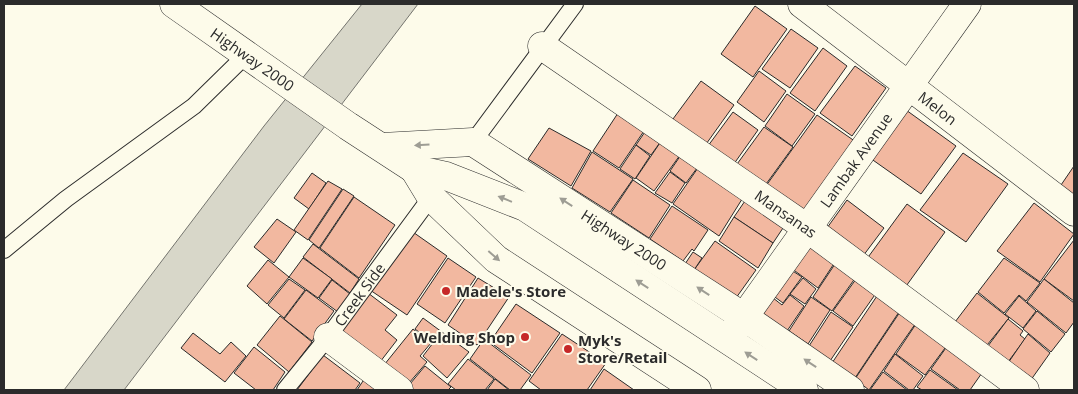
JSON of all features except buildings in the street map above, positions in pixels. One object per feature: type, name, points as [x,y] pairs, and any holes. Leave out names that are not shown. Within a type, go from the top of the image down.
[{"type":"street","name":"Highway 2000","points":[[174,4],[348,126],[414,169],[446,176],[525,207],[804,390]]},
{"type":"street","name":"Melon","points":[[802,4],[1074,212]]},
{"type":"street","name":"Lambak Avenue","points":[[727,340],[910,86],[966,4]]},
{"type":"street","name":"Mansanas","points":[[542,46],[807,228],[1025,390]]},
{"type":"street","name":"Highway 2000","points":[[473,142],[744,317],[850,390]]},
{"type":"street","points":[[382,147],[473,142]]},
{"type":"street","name":"Highway 2000","points":[[414,169],[431,197],[496,259],[694,390]]},
{"type":"street","points":[[328,337],[399,390]]},
{"type":"lane","points":[[473,142],[542,46],[575,4]]},
{"type":"lane","points":[[4,250],[66,199],[194,106],[246,55]]},
{"type":"lane","name":"Creek Side","points":[[285,390],[328,337],[431,197]]},
{"type":"shaded area","points":[[362,4],[418,4],[124,390],[64,390],[264,126]]},
{"type":"place","name":"Madele's Store","points":[[446,291]]},
{"type":"place","name":"Welding Shop","points":[[525,337]]},
{"type":"place","name":"Myk's Store/Retail","points":[[568,349]]}]
